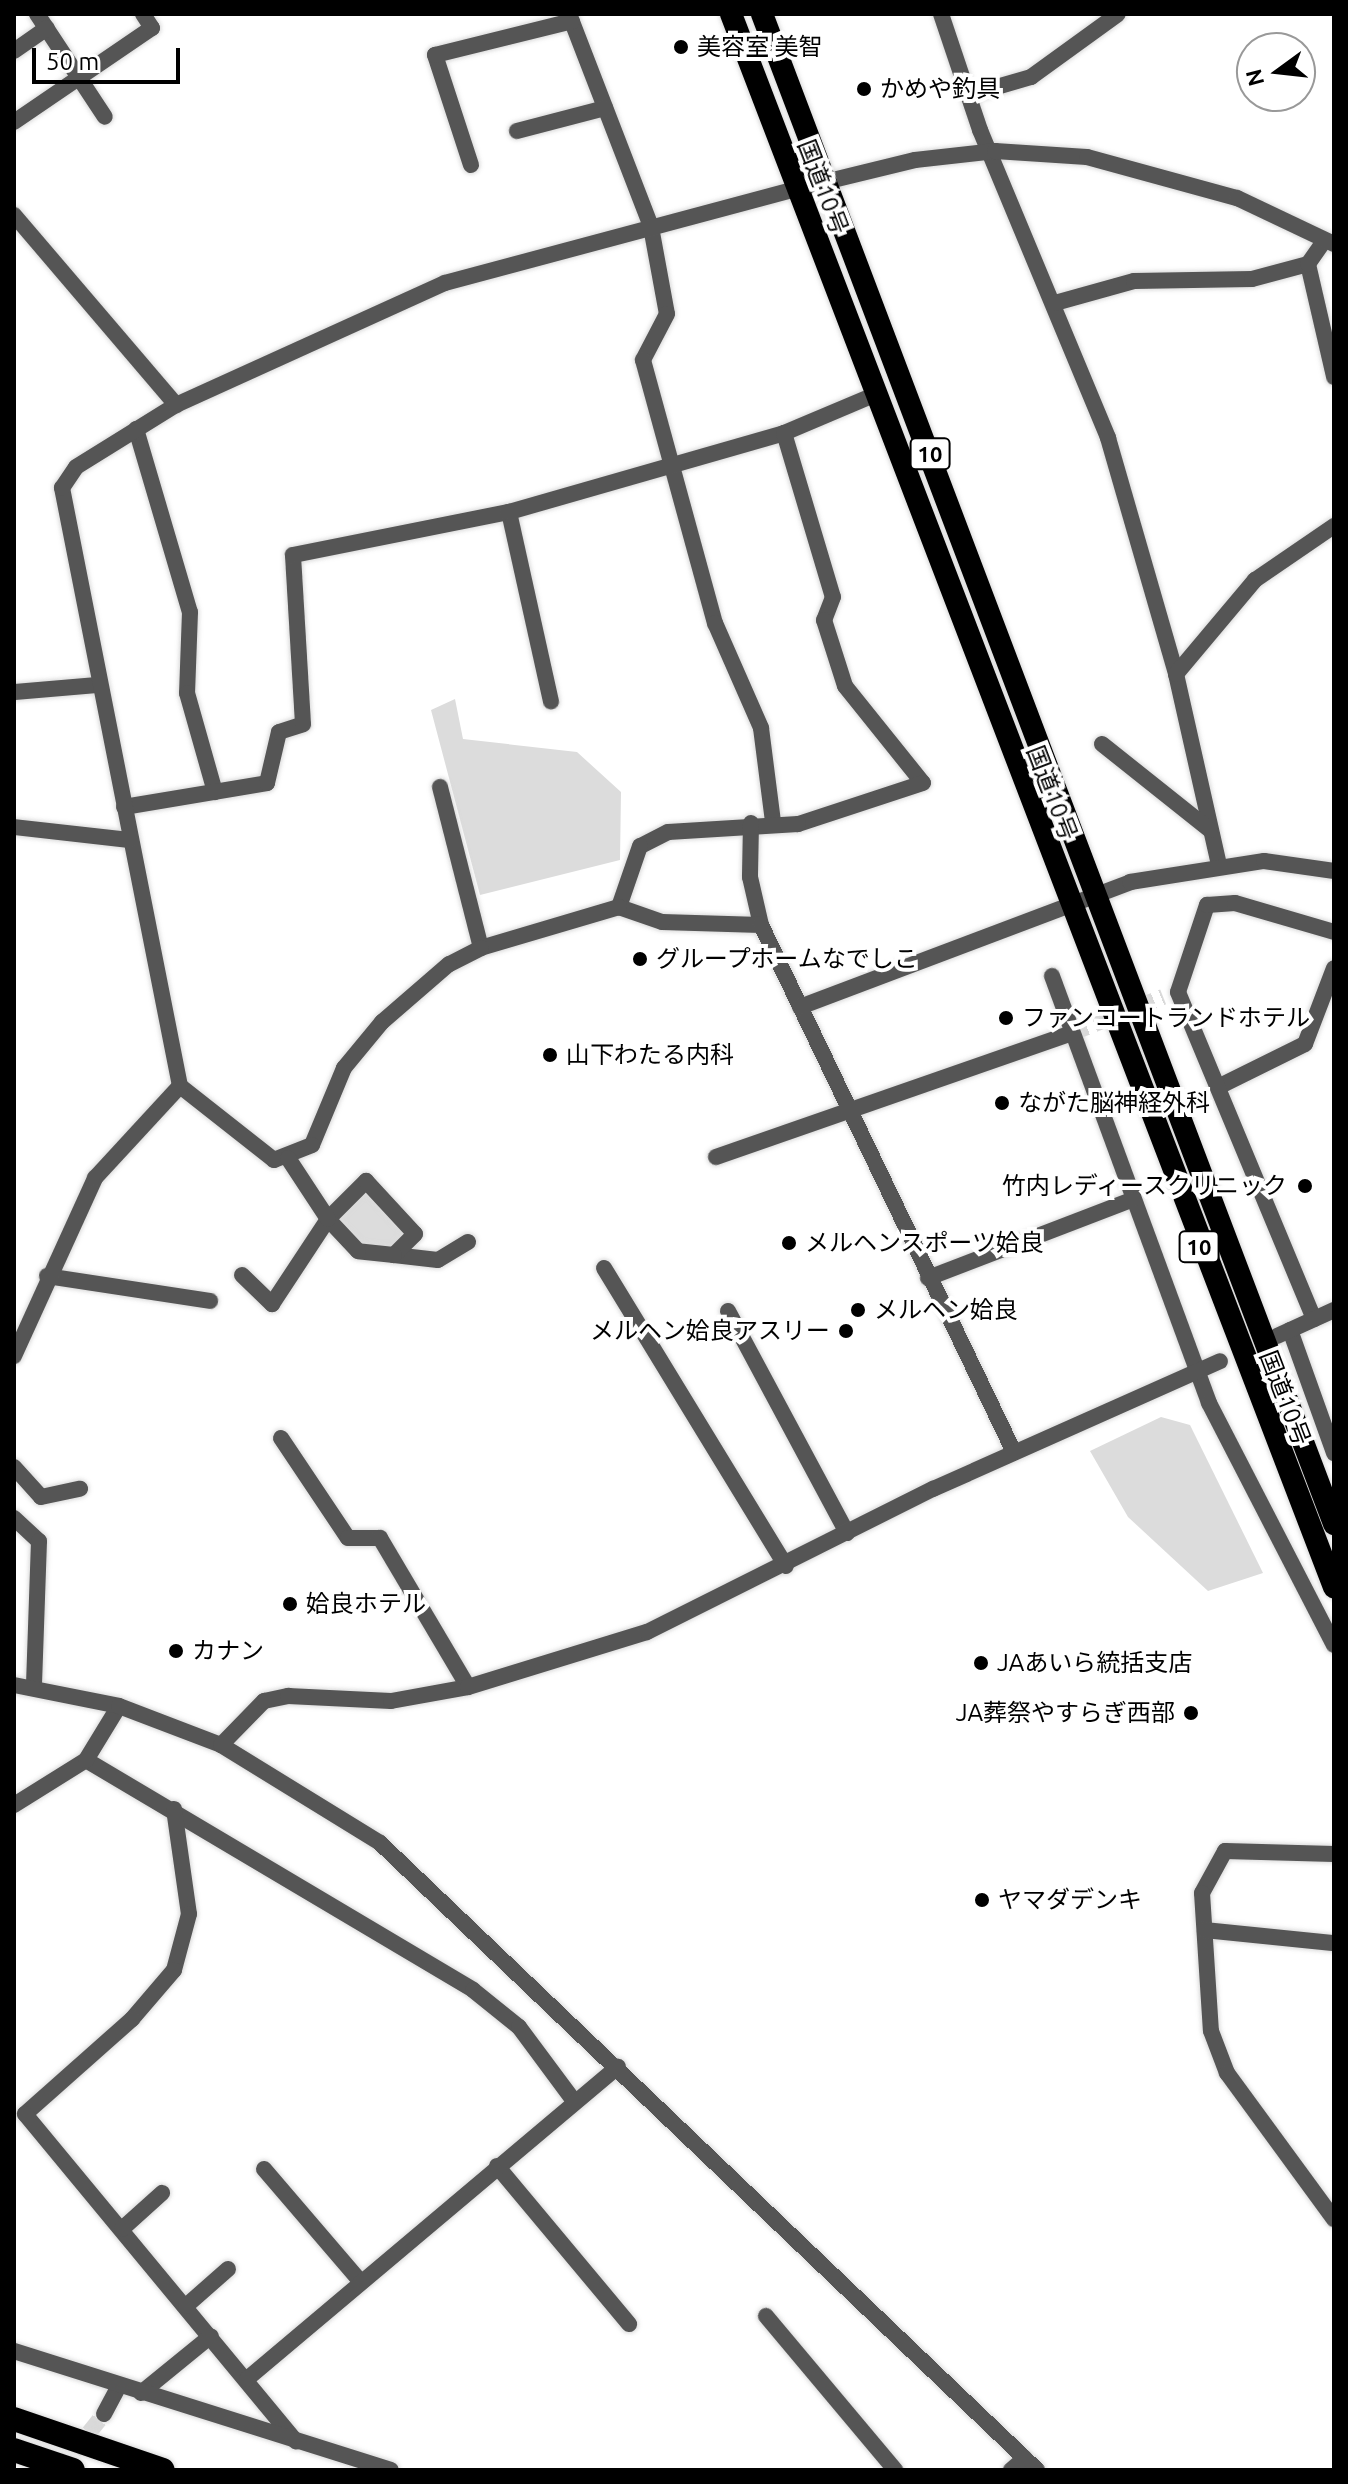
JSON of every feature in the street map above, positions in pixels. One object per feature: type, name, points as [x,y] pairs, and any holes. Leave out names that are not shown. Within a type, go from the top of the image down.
[{"type":"highway","name":"国道10号","points":[[731,14],[1067,905],[1334,1587]]},
{"type":"highway","name":"国道10号","points":[[762,14],[828,181],[1334,1524]]},
{"type":"highway","points":[[14,2419],[163,2470]]},
{"type":"highway","points":[[14,2450],[73,2470]]},
{"type":"street","points":[[14,122],[152,28],[143,14]]},
{"type":"street","points":[[941,14],[969,95],[995,151],[1108,438],[1176,674],[1219,865]]},
{"type":"street","points":[[969,95],[1031,77],[1118,14]]},
{"type":"street","points":[[471,165],[435,55],[570,17],[651,227],[667,314],[643,360],[715,623],[761,728],[774,787],[773,822]]},
{"type":"street","points":[[14,51],[42,21],[105,117]]},
{"type":"street","points":[[517,131],[605,108]]},
{"type":"street","points":[[761,925],[662,922],[619,907],[481,948],[449,964],[382,1022],[344,1068],[312,1145],[288,1158],[274,1160],[180,1086],[98,685],[62,488],[76,467],[176,405],[445,283],[828,181],[995,151],[1087,157],[1172,176],[1330,242],[1308,264],[1252,279],[1134,281],[1055,303]]},
{"type":"street","points":[[14,215],[20,235],[176,405]]},
{"type":"street","points":[[1308,264],[1334,377]]},
{"type":"street","points":[[124,807],[267,783],[279,732],[303,724],[293,555],[509,512],[674,470],[784,433],[874,395]]},
{"type":"street","points":[[136,429],[190,612],[187,693],[215,792]]},
{"type":"street","points":[[619,907],[640,846],[700,824],[798,824],[923,783],[845,686],[824,620],[833,597],[784,433]]},
{"type":"street","points":[[509,512],[551,701]]},
{"type":"street","points":[[1176,674],[1255,580],[1334,526]]},
{"type":"street","points":[[14,692],[98,685]]},
{"type":"street","points":[[1102,744],[1210,830]]},
{"type":"street","points":[[440,787],[481,948]]},
{"type":"street","points":[[751,823],[750,877],[761,925],[847,1113],[1014,1452]]},
{"type":"street","points":[[14,827],[130,840]]},
{"type":"street","points":[[800,1007],[1095,895],[1219,865],[1264,861],[1334,871]]},
{"type":"street","points":[[1314,1319],[1218,1087],[1171,995],[1207,905],[1235,903],[1334,932]]},
{"type":"street","points":[[1218,1087],[1305,1044],[1334,968]]},
{"type":"street","points":[[1052,976],[1131,1200],[1196,1371],[1250,1493],[1334,1645]]},
{"type":"street","points":[[716,1157],[1072,1033]]},
{"type":"street","points":[[14,1356],[47,1276],[95,1178],[180,1086]]},
{"type":"street","points":[[288,1158],[328,1219],[358,1251],[438,1260],[468,1242]]},
{"type":"street","points":[[242,1275],[272,1304],[328,1219],[366,1181],[415,1234],[394,1255]]},
{"type":"street","points":[[928,1278],[1131,1200]]},
{"type":"street","points":[[604,1268],[786,1566]]},
{"type":"street","points":[[47,1276],[210,1301]]},
{"type":"street","points":[[1334,1310],[1284,1333],[1334,1453]]},
{"type":"street","points":[[728,1311],[847,1533]]},
{"type":"street","points":[[221,1745],[264,1701],[288,1696],[391,1701],[468,1687],[647,1632],[1014,1452],[1220,1361]]},
{"type":"street","points":[[281,1438],[348,1538],[380,1538],[468,1687]]},
{"type":"street","points":[[14,1467],[41,1497],[80,1489]]},
{"type":"street","points":[[14,1518],[39,1541],[34,1685]]},
{"type":"street","points":[[14,1685],[34,1685],[119,1706],[221,1745],[380,1843],[1031,2464],[1011,2470]]},
{"type":"street","points":[[14,1805],[86,1760],[119,1706]]},
{"type":"street","points":[[86,1760],[174,1809],[473,1990],[519,2027],[574,2101]]},
{"type":"street","points":[[174,1809],[189,1914],[174,1970],[132,2019],[20,2117],[122,2229],[296,2442]]},
{"type":"street","points":[[1334,1854],[1225,1851],[1202,1893],[1211,2031],[1227,2073],[1334,2219]]},
{"type":"street","points":[[1205,1930],[1334,1943]]},
{"type":"street","points":[[247,2379],[618,2067]]},
{"type":"street","points":[[497,2166],[629,2324]]},
{"type":"street","points":[[264,2169],[361,2282]]},
{"type":"street","points":[[122,2229],[162,2193]]},
{"type":"street","points":[[186,2306],[228,2269]]},
{"type":"street","points":[[766,2316],[895,2470]]},
{"type":"street","points":[[141,2393],[211,2336]]},
{"type":"street","points":[[14,2351],[391,2470]]},
{"type":"street","points":[[104,2414],[119,2386]]},
{"type":"shaded area","points":[[455,699],[463,739],[577,752],[621,792],[620,860],[480,895],[431,710]]},
{"type":"shaded area","points":[[366,1186],[409,1233],[392,1249],[357,1247],[331,1220]]},
{"type":"shaded area","points":[[1161,1417],[1190,1425],[1263,1573],[1208,1591],[1128,1517],[1090,1451]]},
{"type":"tunnel","points":[[1072,1033],[1163,997]]},
{"type":"tunnel","points":[[59,2470],[104,2414]]},
{"type":"place","name":"美容室 美智","points":[[681,47]]},
{"type":"place","name":"かめや釣具","points":[[864,89]]},
{"type":"place","name":"グループホームなでしこ","points":[[640,959]]},
{"type":"place","name":"ファンコートランドホテル","points":[[1006,1018]]},
{"type":"place","name":"山下わたる内科","points":[[550,1055]]},
{"type":"place","name":"ながた脳神経外科","points":[[1002,1103]]},
{"type":"place","name":"竹内レディースクリニック","points":[[1305,1186]]},
{"type":"place","name":"メルヘンスポーツ姶良","points":[[789,1243]]},
{"type":"place","name":"メルヘン姶良","points":[[858,1310]]},
{"type":"place","name":"メルヘン姶良アスリー","points":[[846,1331]]},
{"type":"place","name":"姶良ホテル","points":[[290,1604]]},
{"type":"place","name":"カナン","points":[[176,1651]]},
{"type":"place","name":"JAあいら統括支店","points":[[981,1663]]},
{"type":"place","name":"JA葬祭やすらぎ西部","points":[[1191,1713]]},
{"type":"place","name":"ヤマダデンキ","points":[[982,1900]]}]
